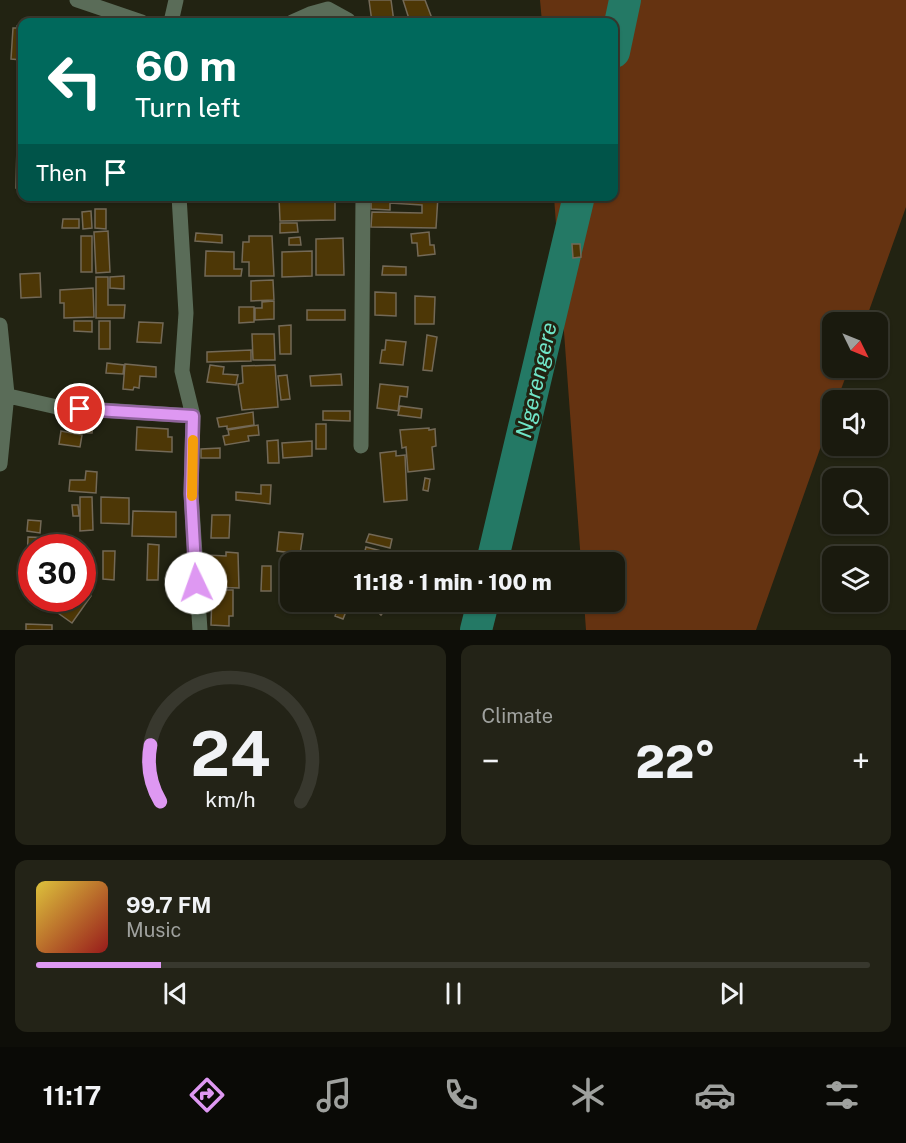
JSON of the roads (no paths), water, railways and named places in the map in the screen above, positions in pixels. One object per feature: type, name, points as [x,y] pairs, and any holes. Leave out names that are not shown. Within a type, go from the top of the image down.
[{"type":"street","points":[[77,0],[130,18]]},
{"type":"street","points":[[172,18],[176,0]]},
{"type":"street","points":[[301,18],[328,9],[344,18]]},
{"type":"street","points":[[178,201],[186,313],[182,371],[193,416],[191,494],[200,630]]},
{"type":"street","points":[[361,446],[363,201]]},
{"type":"street","points":[[0,325],[3,394],[0,464]]},
{"type":"street","points":[[3,394],[57,407],[193,416]]},
{"type":"waterway","name":"Ngerengere","points":[[618,33],[625,0]]},
{"type":"waterway","name":"Ngerengere","points":[[494,552],[578,201]]},
{"type":"waterway","name":"Ngerengere","points":[[476,630],[480,612]]}]
